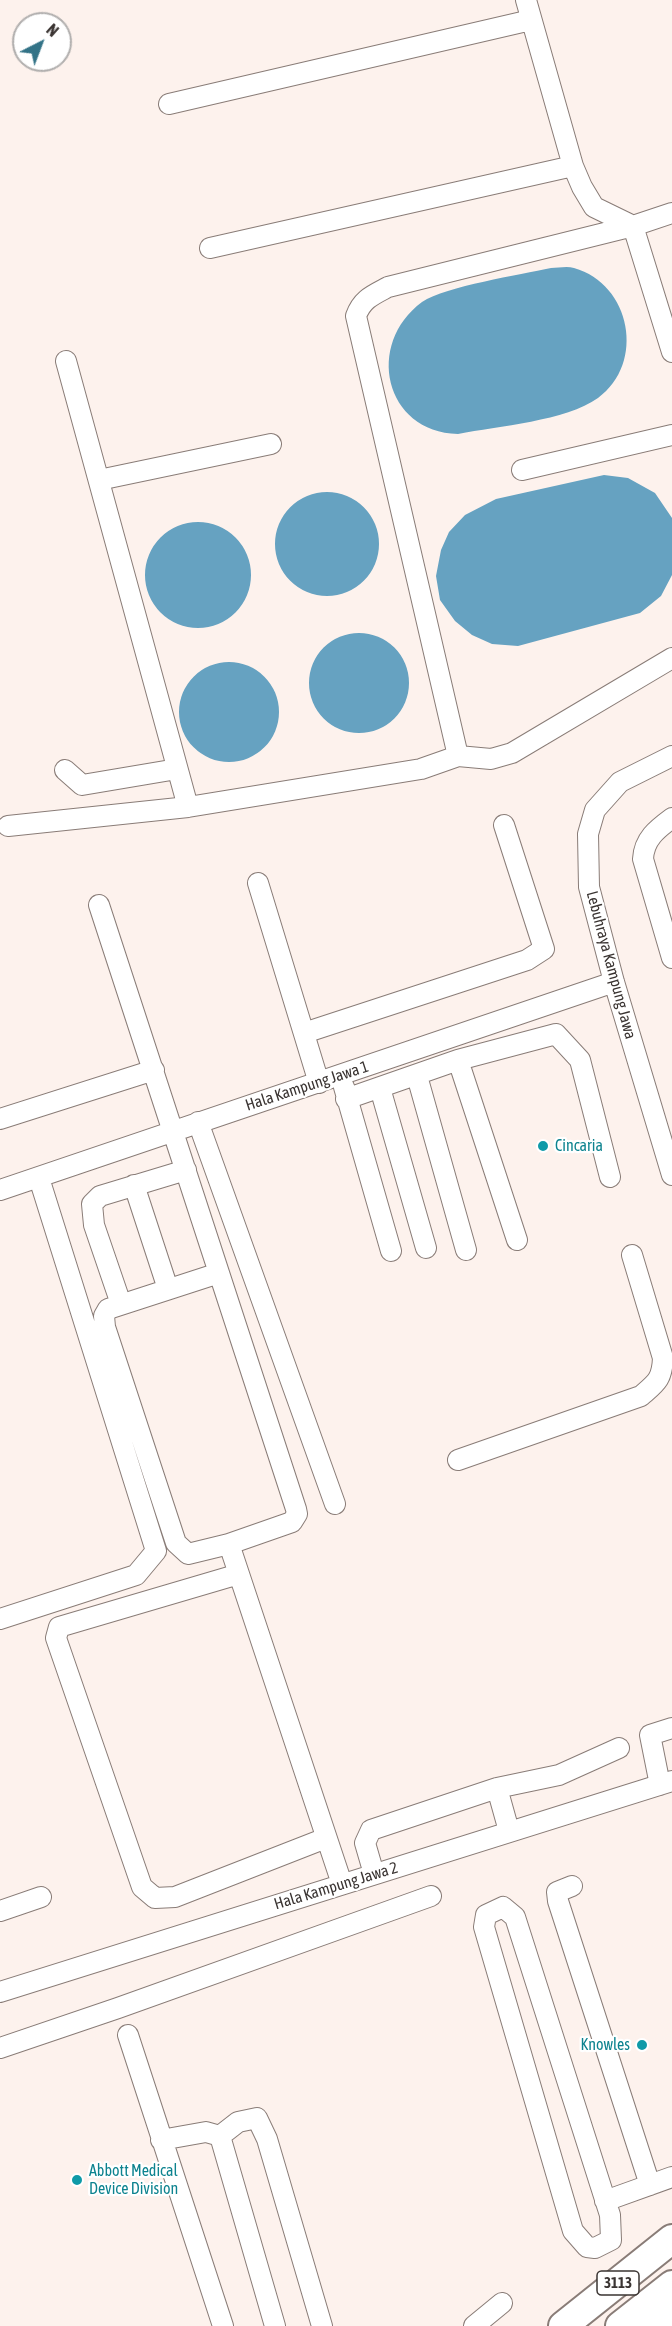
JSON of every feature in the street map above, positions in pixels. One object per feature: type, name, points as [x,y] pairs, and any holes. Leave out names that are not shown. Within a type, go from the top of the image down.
[{"type":"highway","name":"3113","points":[[564,2326],[672,2239]]},
{"type":"highway","name":"3113","points":[[585,2326],[672,2256]]},
{"type":"highway","name":"3113","points":[[620,2326],[672,2285]]},
{"type":"highway","points":[[653,2326],[672,2311]]},
{"type":"street","points":[[526,0],[573,166],[594,207],[633,226],[672,352]]},
{"type":"street","points":[[169,104],[531,20]]},
{"type":"street","points":[[210,248],[573,166]]},
{"type":"street","points":[[458,756],[356,316],[359,306],[369,297],[388,287],[633,226],[672,213]]},
{"type":"street","points":[[66,361],[188,807]]},
{"type":"street","points":[[522,470],[672,435]]},
{"type":"street","points":[[99,480],[271,444]]},
{"type":"street","points":[[8,826],[188,807],[421,769],[458,756],[491,759],[512,753],[672,658]]},
{"type":"street","name":"Lebuhraya Kampung Jawa","points":[[672,756],[620,782],[595,810],[588,834],[589,887],[614,982],[672,1175]]},
{"type":"street","points":[[64,770],[82,785],[177,769]]},
{"type":"street","points":[[672,818],[655,831],[644,846],[643,859],[672,958]]},
{"type":"street","points":[[304,1033],[527,960],[544,950],[504,825]]},
{"type":"street","points":[[258,883],[320,1083]]},
{"type":"street","points":[[99,904],[297,1514],[292,1522],[228,1544],[188,1554],[176,1543],[105,1327],[104,1316],[108,1309],[219,1274]]},
{"type":"street","name":"Hala Kampung Jawa 1","points":[[0,1190],[614,982]]},
{"type":"street","points":[[346,1099],[458,1060],[556,1034],[580,1060],[610,1177]]},
{"type":"street","points":[[458,1060],[517,1240]]},
{"type":"street","points":[[0,1119],[154,1070]]},
{"type":"street","points":[[341,1076],[391,1251]]},
{"type":"street","points":[[417,1076],[466,1250]]},
{"type":"street","points":[[380,1088],[426,1248]]},
{"type":"street","points":[[198,1122],[336,1504]]},
{"type":"street","points":[[122,1304],[94,1225],[92,1204],[100,1196],[186,1170]]},
{"type":"street","points":[[0,1619],[136,1575],[156,1551],[39,1178]]},
{"type":"street","points":[[134,1185],[168,1289]]},
{"type":"street","points":[[458,1460],[641,1396],[662,1374],[667,1357],[632,1255]]},
{"type":"street","points":[[228,1544],[342,1884]]},
{"type":"street","points":[[238,1574],[59,1627],[56,1638],[142,1887],[155,1898],[175,1897],[326,1838]]},
{"type":"street","points":[[666,1783],[650,1735],[672,1728]]},
{"type":"street","points":[[374,1874],[365,1843],[371,1830],[497,1788],[559,1775],[619,1748]]},
{"type":"street","name":"Hala Kampung Jawa 2","points":[[0,1992],[666,1783]]},
{"type":"street","points":[[497,1788],[509,1831]]},
{"type":"street","points":[[572,1886],[556,1892],[558,1901],[650,2185]]},
{"type":"street","points":[[2,2040],[123,2023],[431,1896]]},
{"type":"street","points":[[0,1911],[41,1898]]},
{"type":"street","points":[[503,1907],[515,1917],[605,2201],[613,2227],[611,2240],[595,2248],[587,2247],[573,2231],[484,1927],[486,1915],[491,1911],[503,1907]]},
{"type":"street","points":[[123,2023],[223,2326]]},
{"type":"street","points":[[220,2136],[238,2122],[257,2118],[267,2139],[322,2326]]},
{"type":"street","points":[[161,2140],[206,2132],[220,2136]]},
{"type":"street","points":[[220,2136],[275,2326]]},
{"type":"street","points":[[605,2201],[672,2177]]},
{"type":"street","points":[[474,2326],[502,2303]]},
{"type":"water","points":[[571,267],[593,277],[609,290],[619,307],[625,326],[627,346],[623,365],[613,383],[598,398],[584,406],[550,417],[511,425],[458,434],[433,429],[413,418],[399,402],[391,383],[389,362],[393,340],[404,320],[422,302],[433,296],[484,282],[551,268]]},
{"type":"water","points":[[604,475],[628,478],[655,493],[672,518],[672,575],[661,596],[640,613],[518,646],[492,644],[472,635],[455,621],[440,600],[436,576],[441,550],[449,532],[465,515],[496,499]]},
{"type":"water","points":[[327,492],[347,496],[356,501],[370,515],[375,524],[379,544],[375,564],[370,573],[356,587],[347,592],[327,596],[307,592],[298,587],[284,573],[279,564],[275,544],[279,524],[284,515],[298,501],[307,496]]},
{"type":"water","points":[[198,522],[218,526],[235,538],[247,555],[251,575],[247,595],[235,612],[218,624],[198,628],[178,624],[161,612],[149,595],[145,575],[149,555],[161,538],[178,526]]},
{"type":"water","points":[[359,633],[378,636],[395,647],[406,664],[409,683],[406,702],[395,719],[378,730],[359,733],[340,730],[323,719],[312,702],[309,683],[312,664],[323,647],[340,636]]},
{"type":"water","points":[[229,662],[248,666],[264,677],[275,693],[279,712],[275,731],[264,747],[248,758],[229,762],[210,758],[194,747],[183,731],[179,712],[183,693],[194,677],[210,666]]},
{"type":"place","name":"Cincaria","points":[[543,1146]]},
{"type":"place","name":"Knowles","points":[[642,2045]]},
{"type":"place","name":"Abbott Medical Device Division","points":[[77,2180]]}]
